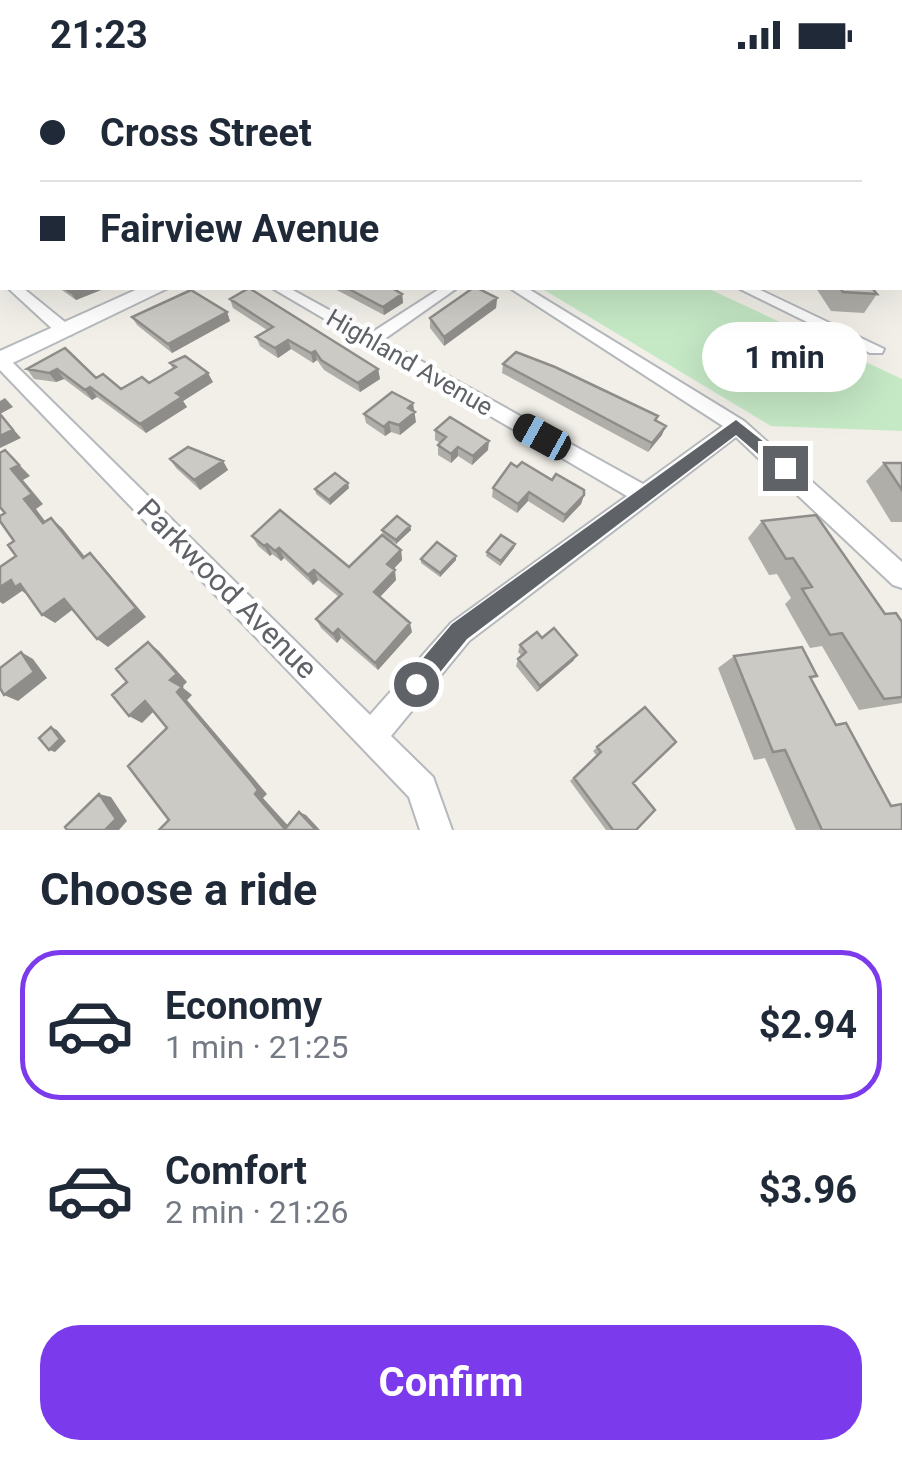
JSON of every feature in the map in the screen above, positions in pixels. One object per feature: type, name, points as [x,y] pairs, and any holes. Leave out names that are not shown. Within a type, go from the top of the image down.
[{"type":"main road","points":[[1,361],[154,290]]},
{"type":"street","points":[[17,290],[65,331]]},
{"type":"street","name":"Highland Avenue","points":[[292,290],[371,340],[644,496]]},
{"type":"street","points":[[371,340],[447,290]]},
{"type":"street","points":[[519,290],[736,426],[766,449],[832,517],[902,577]]},
{"type":"street","points":[[749,290],[876,349]]},
{"type":"street","name":"Parkwood Avenue","points":[[1,361],[422,788],[437,829]]},
{"type":"street","points":[[372,736],[460,632],[736,426]]},
{"type":"green space","points":[[544,290],[711,290],[902,379],[902,431],[771,426]]},
{"type":"building","points":[[191,290],[227,312],[168,344],[132,317]]},
{"type":"building","points":[[252,290],[378,369],[358,383],[321,360],[315,351],[311,353],[288,340],[275,348],[256,337],[273,327],[230,299]]},
{"type":"building","points":[[351,290],[395,290],[402,294],[383,307]]},
{"type":"building","points":[[470,290],[481,290],[497,298],[444,337],[430,318]]},
{"type":"building","points":[[874,290],[877,294],[843,292]]},
{"type":"building","points":[[65,348],[96,378],[103,374],[121,389],[142,377],[149,383],[176,367],[170,363],[185,356],[208,373],[176,393],[182,397],[140,424],[90,387],[85,390],[57,369],[49,373],[27,369]]},
{"type":"building","points":[[516,352],[658,416],[655,420],[666,426],[652,443],[503,364]]},
{"type":"building","points":[[392,392],[413,403],[408,408],[415,412],[399,425],[389,422],[384,427],[364,414]]},
{"type":"building","points":[[0,414],[13,430],[0,436]]},
{"type":"building","points":[[450,417],[489,441],[473,456],[458,447],[451,454],[438,445],[446,437],[435,430]]},
{"type":"building","points":[[188,447],[223,461],[194,480],[170,459]]},
{"type":"building","points":[[5,450],[19,465],[11,469],[32,494],[24,499],[43,523],[51,518],[83,558],[90,553],[136,608],[97,639],[64,599],[42,615],[20,584],[15,587],[11,580],[0,587],[0,567],[16,556],[8,545],[14,541],[0,521],[5,513],[0,507],[0,453]]},
{"type":"building","points":[[522,462],[552,480],[556,474],[584,490],[584,495],[565,515],[529,492],[518,504],[493,488],[511,463],[517,467]]},
{"type":"building","points":[[884,463],[902,463],[902,490]]},
{"type":"building","points":[[335,473],[348,483],[329,500],[315,489]]},
{"type":"building","points":[[280,510],[349,567],[382,535],[401,550],[387,564],[395,570],[374,592],[410,623],[375,663],[338,629],[333,634],[316,619],[342,594],[314,570],[308,575],[279,548],[275,551],[252,536]]},
{"type":"building","points":[[816,515],[885,614],[896,613],[902,622],[902,697],[884,699],[842,633],[830,635],[802,589],[812,587],[793,558],[786,559],[762,521]]},
{"type":"building","points":[[397,516],[410,526],[396,540],[382,530]]},
{"type":"building","points":[[501,535],[515,544],[501,561],[487,552]]},
{"type":"building","points":[[437,542],[456,556],[440,573],[421,559]]},
{"type":"building","points":[[554,628],[577,655],[540,686],[518,659],[526,652],[520,645],[537,632],[542,638]]},
{"type":"building","points":[[148,642],[177,674],[170,680],[182,687],[177,692],[252,782],[258,790],[255,794],[285,829],[299,812],[316,830],[159,830],[169,820],[128,766],[167,728],[145,701],[129,716],[112,695],[127,682],[116,669]]},
{"type":"building","points":[[802,647],[817,676],[810,677],[836,725],[846,723],[891,806],[902,804],[902,830],[822,830],[785,750],[773,752],[734,656]]},
{"type":"building","points":[[21,652],[34,672],[4,695],[0,668]]},
{"type":"building","points":[[645,707],[676,742],[633,783],[655,810],[636,830],[613,830],[574,778],[601,752],[597,747]]},
{"type":"building","points":[[51,727],[60,739],[49,750],[39,738]]},
{"type":"building","points":[[99,794],[116,819],[105,830],[67,830],[65,827]]},
{"type":"route","points":[[416,684],[460,632],[736,426],[785,468]]}]
